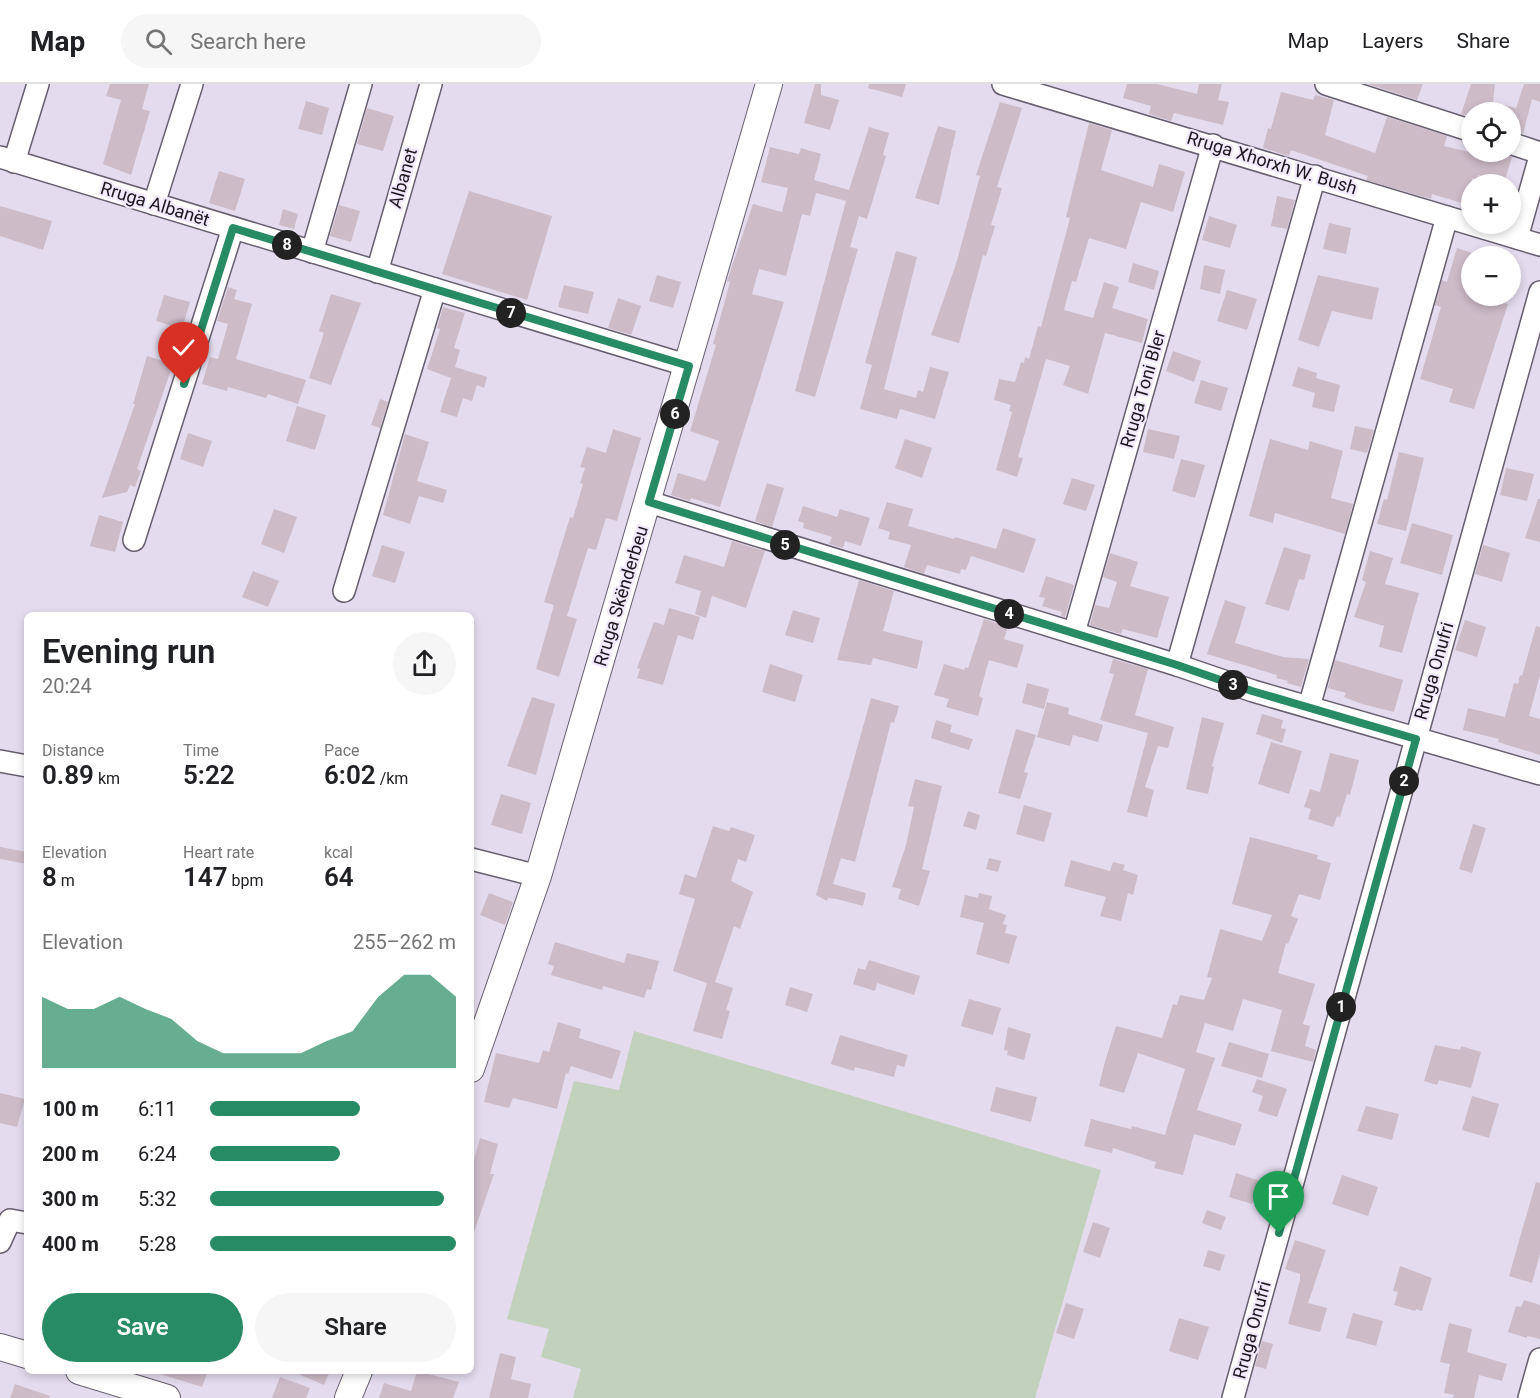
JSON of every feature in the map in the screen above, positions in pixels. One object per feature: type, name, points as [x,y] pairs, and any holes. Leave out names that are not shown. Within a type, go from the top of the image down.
[{"type":"main road","name":"Rruga Skënderbeu","points":[[474,1060],[538,876],[770,84]]},
{"type":"main road","points":[[0,1347],[24,1354]]},
{"type":"main road","points":[[89,1374],[167,1398]]},
{"type":"main road","points":[[348,1398],[358,1374]]},
{"type":"street","points":[[7,160],[38,84]]},
{"type":"street","points":[[154,204],[192,84]]},
{"type":"street","points":[[312,252],[361,84]]},
{"type":"street","name":"Albanet","points":[[377,272],[431,84]]},
{"type":"street","name":"Rruga Xhorxh W. Bush","points":[[1003,84],[1044,90],[1212,145],[1540,245]]},
{"type":"street","points":[[1326,84],[1461,127]]},
{"type":"street","name":"Rruga Toni Bler","points":[[1074,633],[1212,145]]},
{"type":"street","points":[[1517,238],[1540,154],[1521,147]]},
{"type":"street","name":"Rruga Albanët","points":[[7,160],[689,366]]},
{"type":"street","points":[[1177,665],[1315,177]]},
{"type":"street","points":[[1309,707],[1447,217]]},
{"type":"street","points":[[134,540],[233,228]]},
{"type":"street","points":[[344,591],[435,289]]},
{"type":"street","name":"Rruga Onufri","points":[[1233,1398],[1540,292]]},
{"type":"street","points":[[649,502],[1309,707],[1540,774]]},
{"type":"street","points":[[0,761],[24,765]]},
{"type":"street","points":[[474,860],[538,876]]},
{"type":"street","points":[[0,1242],[10,1220],[24,1222]]},
{"type":"street","points":[[1529,1398],[1540,1359]]},
{"type":"green space","points":[[634,1031],[1101,1170],[1035,1398],[573,1398],[581,1369],[541,1357],[549,1329],[507,1319],[574,1081],[619,1090]]},
{"type":"building","points":[[110,84],[149,84],[142,109],[150,111],[131,175],[103,164],[121,100],[106,96]]},
{"type":"building","points":[[815,84],[821,84],[821,95],[839,100],[830,130],[804,123]]},
{"type":"building","points":[[869,84],[906,84],[902,97],[868,88]]},
{"type":"building","points":[[1127,84],[1157,84],[1197,94],[1199,84],[1222,84],[1218,100],[1229,102],[1223,125],[1174,113],[1171,121],[1149,114],[1151,106],[1123,98]]},
{"type":"building","points":[[1368,84],[1423,84],[1417,100]]},
{"type":"building","points":[[1471,84],[1495,84],[1493,102],[1465,102]]},
{"type":"building","points":[[1524,84],[1540,84],[1540,102],[1532,99],[1523,134],[1521,134],[1521,102],[1518,102]]},
{"type":"building","points":[[1281,92],[1313,100],[1315,95],[1334,100],[1325,135],[1375,153],[1387,117],[1447,136],[1444,146],[1461,150],[1461,162],[1510,162],[1507,174],[1461,174],[1461,203],[1432,194],[1431,199],[1366,180],[1368,176],[1291,150],[1289,156],[1263,148],[1268,128],[1271,129]]},
{"type":"building","points":[[306,101],[329,108],[322,135],[298,129]]},
{"type":"building","points":[[1000,102],[1022,108],[997,187],[1002,188],[991,225],[995,226],[986,256],[983,255],[959,343],[931,335],[956,264],[980,176],[976,175]]},
{"type":"building","points":[[367,108],[394,116],[383,151],[357,144]]},
{"type":"building","points":[[1089,123],[1112,130],[1101,170],[1153,187],[1159,164],[1185,172],[1173,212],[1141,202],[1126,249],[1089,238],[1076,282],[1072,281],[1064,310],[1093,318],[1104,282],[1119,287],[1112,308],[1148,319],[1142,343],[1105,333],[1088,394],[1063,385],[1070,366],[1046,359],[1018,457],[1023,458],[1017,477],[996,470],[1012,412],[1009,411],[1011,405],[994,400],[999,379],[1015,382],[1021,362],[1024,363],[1025,357],[1029,359],[1038,326],[1041,327],[1070,218],[1066,217]]},
{"type":"building","points":[[938,126],[956,131],[939,205],[915,198]]},
{"type":"building","points":[[869,127],[889,133],[883,155],[886,156],[867,219],[859,216],[850,247],[858,249],[815,397],[795,391],[846,201],[816,193],[810,216],[802,214],[786,276],[759,269],[752,294],[784,302],[720,507],[691,498],[690,501],[671,495],[678,473],[705,481],[719,441],[690,431],[716,345],[713,344],[730,282],[727,281],[753,204],[782,212],[788,188],[761,182],[770,147],[799,154],[801,148],[821,154],[814,180],[849,190]]},
{"type":"building","points":[[219,171],[245,179],[235,211],[209,203]]},
{"type":"building","points":[[469,191],[552,216],[527,300],[442,274]]},
{"type":"building","points":[[1277,196],[1295,200],[1287,229],[1271,226]]},
{"type":"building","points":[[339,205],[360,211],[351,242],[330,236]]},
{"type":"building","points":[[0,206],[52,221],[43,250],[0,236]]},
{"type":"building","points":[[283,209],[298,214],[294,229],[279,225]]},
{"type":"building","points":[[1209,216],[1237,225],[1230,248],[1202,240]]},
{"type":"building","points":[[1329,223],[1351,228],[1346,254],[1323,249]]},
{"type":"building","points":[[1457,248],[1461,249],[1461,306],[1507,306],[1474,409],[1449,402],[1453,389],[1420,379],[1441,307],[1435,305],[1442,280],[1447,282]]},
{"type":"building","points":[[896,251],[917,257],[884,389],[916,398],[918,390],[923,392],[930,367],[949,372],[935,419],[900,409],[897,419],[860,409],[872,365],[865,363]]},
{"type":"building","points":[[1133,263],[1159,271],[1154,290],[1128,282]]},
{"type":"building","points":[[1204,265],[1225,270],[1220,294],[1200,289]]},
{"type":"building","points":[[657,275],[681,282],[673,308],[649,301]]},
{"type":"building","points":[[1318,275],[1379,288],[1372,320],[1332,311],[1319,347],[1298,340]]},
{"type":"building","points":[[564,285],[594,292],[588,314],[558,307]]},
{"type":"building","points":[[228,287],[237,290],[234,299],[252,304],[236,359],[306,380],[298,404],[268,394],[266,398],[228,387],[227,391],[202,384],[210,357],[218,359],[228,324],[217,321]]},
{"type":"building","points":[[1227,290],[1257,299],[1247,330],[1217,321]]},
{"type":"building","points":[[331,294],[361,303],[331,385],[309,378],[324,333],[319,331]]},
{"type":"building","points":[[164,295],[190,302],[182,329],[156,321]]},
{"type":"building","points":[[618,298],[641,306],[631,335],[608,328]]},
{"type":"building","points":[[443,307],[465,313],[454,348],[460,350],[455,367],[487,377],[484,388],[477,385],[472,401],[463,398],[457,417],[440,412],[451,378],[427,369],[440,329],[437,328]]},
{"type":"building","points":[[1173,351],[1201,361],[1194,382],[1166,371]]},
{"type":"building","points":[[147,356],[173,364],[137,469],[141,471],[135,487],[130,485],[127,492],[102,498],[135,404],[133,404]]},
{"type":"building","points":[[1298,367],[1317,373],[1316,378],[1340,385],[1334,412],[1312,407],[1315,393],[1292,386]]},
{"type":"building","points":[[1201,380],[1228,388],[1221,411],[1194,403]]},
{"type":"building","points":[[380,399],[388,402],[380,428],[371,425]]},
{"type":"building","points":[[297,406],[326,415],[315,450],[286,441]]},
{"type":"building","points":[[1355,426],[1374,430],[1367,453],[1350,449]]},
{"type":"building","points":[[613,429],[641,438],[617,521],[606,518],[596,550],[588,548],[567,616],[577,619],[559,677],[536,669],[554,605],[544,602],[570,517],[573,518],[583,484],[580,483],[585,468],[580,467],[587,447],[606,453]]},
{"type":"building","points":[[1148,429],[1180,436],[1174,459],[1143,452]]},
{"type":"building","points":[[188,433],[212,441],[203,467],[180,459]]},
{"type":"building","points":[[405,434],[429,442],[417,481],[447,490],[443,503],[419,496],[410,524],[383,515]]},
{"type":"building","points":[[905,439],[932,448],[922,478],[895,468]]},
{"type":"building","points":[[1270,439],[1308,450],[1310,441],[1343,451],[1331,498],[1353,504],[1345,534],[1275,513],[1273,523],[1249,516]]},
{"type":"building","points":[[1399,452],[1424,458],[1406,531],[1377,524],[1384,499],[1387,500]]},
{"type":"building","points":[[1181,459],[1205,465],[1195,498],[1172,491]]},
{"type":"building","points":[[1506,468],[1534,474],[1527,501],[1500,495]]},
{"type":"building","points":[[1072,478],[1095,485],[1086,511],[1063,504]]},
{"type":"building","points":[[767,483],[784,488],[772,527],[755,521]]},
{"type":"building","points":[[1538,499],[1540,499],[1540,542],[1525,538]]},
{"type":"building","points":[[887,502],[913,509],[908,526],[954,539],[955,537],[996,549],[1003,528],[1036,539],[1024,573],[971,556],[966,570],[961,569],[960,574],[927,565],[924,574],[904,567],[911,545],[888,539],[890,532],[878,528]]},
{"type":"building","points":[[803,506],[837,517],[840,509],[870,518],[861,546],[845,541],[843,548],[829,544],[832,537],[803,528],[804,523],[798,521]]},
{"type":"building","points":[[274,509],[297,517],[284,553],[261,544]]},
{"type":"building","points":[[99,515],[123,522],[115,552],[90,546]]},
{"type":"building","points":[[1412,523],[1453,535],[1442,575],[1400,563]]},
{"type":"building","points":[[732,541],[765,551],[746,608],[712,596],[706,618],[695,614],[701,591],[675,583],[684,555],[724,567]]},
{"type":"building","points":[[382,545],[405,552],[395,583],[372,576]]},
{"type":"building","points":[[1483,545],[1510,553],[1502,582],[1475,574]]},
{"type":"building","points":[[1284,547],[1311,555],[1304,580],[1299,579],[1289,611],[1265,604]]},
{"type":"building","points":[[1370,551],[1393,558],[1385,584],[1419,593],[1402,653],[1379,647],[1384,626],[1354,617],[1366,582],[1362,580]]},
{"type":"building","points":[[1110,553],[1138,562],[1130,586],[1169,597],[1157,638],[1123,629],[1121,634],[1090,625],[1095,605],[1109,608],[1117,582],[1103,577]]},
{"type":"building","points":[[253,571],[279,581],[268,607],[242,597]]},
{"type":"building","points":[[1046,576],[1074,585],[1065,617],[1061,616],[1062,612],[1042,606],[1045,598],[1039,597]]},
{"type":"building","points":[[859,580],[894,591],[883,631],[923,641],[917,669],[873,658],[871,665],[837,660]]},
{"type":"building","points":[[1225,600],[1246,607],[1235,643],[1283,657],[1309,659],[1301,687],[1276,678],[1277,675],[1207,654]]},
{"type":"building","points":[[669,608],[700,617],[693,640],[678,635],[663,685],[637,678],[640,669],[637,668],[654,622],[664,625]]},
{"type":"building","points":[[793,610],[820,618],[813,643],[785,635]]},
{"type":"building","points":[[984,619],[1008,627],[1004,639],[1024,645],[1017,668],[989,660],[979,696],[983,698],[978,716],[946,707],[949,699],[934,695],[944,664],[964,670],[965,667],[968,668]]},
{"type":"building","points":[[1465,620],[1486,627],[1477,657],[1455,650]]},
{"type":"building","points":[[1536,626],[1540,627],[1540,675],[1529,716],[1540,719],[1540,755],[1498,742],[1499,739],[1463,730],[1468,708],[1505,717],[1514,683],[1518,684],[1520,675],[1522,676]]},
{"type":"building","points":[[1113,659],[1148,669],[1135,715],[1174,727],[1168,748],[1158,746],[1145,787],[1154,790],[1147,817],[1127,812],[1148,733],[1100,720],[1114,674],[1109,673]]},
{"type":"building","points":[[1335,660],[1403,680],[1394,712],[1362,704],[1344,697],[1346,693],[1328,688]]},
{"type":"building","points":[[770,664],[803,675],[795,702],[762,692]]},
{"type":"building","points":[[1027,683],[1049,689],[1044,709],[1022,703]]},
{"type":"building","points":[[532,697],[555,704],[536,775],[507,766]]},
{"type":"building","points":[[871,698],[899,706],[894,723],[891,722],[855,862],[841,858],[833,884],[866,893],[863,906],[837,899],[828,898],[827,901],[816,895]]},
{"type":"building","points":[[1047,702],[1069,708],[1068,714],[1103,725],[1098,742],[1073,735],[1070,746],[1037,737]]},
{"type":"building","points":[[1262,714],[1283,720],[1281,728],[1286,729],[1282,743],[1256,734]]},
{"type":"building","points":[[1202,717],[1224,723],[1212,766],[1214,767],[1208,794],[1186,789]]},
{"type":"building","points":[[936,720],[952,725],[950,732],[973,739],[969,750],[931,738]]},
{"type":"building","points":[[1016,729],[1036,735],[1024,772],[1028,773],[1020,799],[998,793]]},
{"type":"building","points":[[1271,742],[1302,751],[1289,794],[1258,784]]},
{"type":"building","points":[[1330,753],[1359,760],[1350,795],[1347,794],[1340,817],[1337,816],[1333,827],[1308,819],[1311,809],[1304,807],[1310,789],[1320,792]]},
{"type":"building","points":[[915,779],[942,786],[922,869],[930,871],[919,906],[898,899],[901,889],[892,887],[906,845],[914,807],[908,806]]},
{"type":"building","points":[[501,794],[531,803],[522,834],[491,825]]},
{"type":"building","points":[[1024,805],[1052,813],[1044,842],[1016,834]]},
{"type":"building","points":[[968,811],[980,815],[976,830],[963,826]]},
{"type":"building","points":[[1473,824],[1486,828],[1472,873],[1459,869]]},
{"type":"building","points":[[713,826],[729,831],[731,827],[755,835],[746,862],[738,859],[731,881],[753,892],[740,929],[734,926],[715,982],[733,988],[726,1010],[730,1011],[722,1039],[693,1031],[707,983],[673,971],[695,899],[679,894],[685,874],[696,878]]},
{"type":"building","points":[[1250,837],[1318,855],[1317,859],[1331,863],[1320,900],[1299,894],[1291,916],[1298,919],[1288,944],[1286,943],[1278,973],[1315,984],[1303,1024],[1310,1026],[1305,1046],[1316,1050],[1313,1062],[1271,1051],[1282,1010],[1243,999],[1233,1031],[1205,1023],[1196,1052],[1215,1058],[1197,1110],[1242,1124],[1235,1146],[1194,1134],[1183,1175],[1154,1168],[1156,1162],[1113,1148],[1112,1153],[1084,1146],[1091,1119],[1131,1129],[1132,1126],[1165,1135],[1185,1069],[1138,1053],[1124,1093],[1099,1086],[1104,1065],[1116,1026],[1162,1038],[1173,1004],[1177,1005],[1180,995],[1204,1000],[1212,978],[1207,977],[1220,929],[1262,941],[1272,915],[1232,904]]},
{"type":"building","points":[[0,847],[24,851],[24,863],[0,859]]},
{"type":"building","points":[[989,858],[1001,861],[998,872],[986,869]]},
{"type":"building","points":[[1071,860],[1110,871],[1113,862],[1125,865],[1123,870],[1138,875],[1133,895],[1128,893],[1121,921],[1100,916],[1106,897],[1064,886]]},
{"type":"building","points":[[489,893],[513,902],[505,925],[480,915]]},
{"type":"building","points":[[979,893],[992,896],[989,909],[1006,915],[1003,924],[1007,925],[1005,933],[1017,936],[1009,964],[976,954],[984,923],[960,917],[965,895],[978,898]]},
{"type":"building","points":[[555,942],[624,963],[627,953],[659,961],[651,990],[647,989],[644,998],[603,986],[602,990],[551,975],[554,966],[548,964]]},
{"type":"building","points":[[869,960],[920,976],[914,995],[877,983],[875,991],[853,984],[858,968],[865,970]]},
{"type":"building","points":[[790,987],[813,994],[807,1012],[785,1005]]},
{"type":"building","points":[[969,999],[1001,1008],[993,1035],[961,1026]]},
{"type":"building","points":[[558,1022],[581,1029],[579,1038],[621,1051],[612,1079],[571,1066],[568,1074],[566,1073],[557,1109],[513,1098],[509,1108],[484,1102],[496,1053],[539,1063],[543,1050],[549,1052]]},
{"type":"building","points":[[1008,1027],[1031,1034],[1024,1060],[1007,1055],[1008,1051],[1004,1050]]},
{"type":"building","points":[[840,1035],[908,1055],[904,1067],[897,1065],[894,1077],[855,1067],[854,1071],[831,1064]]},
{"type":"building","points":[[1229,1042],[1269,1054],[1262,1078],[1221,1066]]},
{"type":"building","points":[[1435,1045],[1460,1050],[1461,1046],[1481,1052],[1471,1088],[1439,1080],[1437,1085],[1424,1081]]},
{"type":"building","points":[[1257,1079],[1287,1089],[1277,1117],[1258,1111],[1263,1096],[1252,1092]]},
{"type":"building","points":[[996,1087],[1037,1097],[1031,1122],[990,1111]]},
{"type":"building","points":[[0,1093],[24,1099],[17,1127],[0,1123]]},
{"type":"building","points":[[1472,1096],[1499,1104],[1489,1138],[1462,1130]]},
{"type":"building","points":[[1366,1106],[1399,1114],[1392,1140],[1357,1131]]},
{"type":"building","points":[[480,1138],[498,1144],[490,1174],[494,1174],[474,1232],[474,1159]]},
{"type":"building","points":[[1236,1173],[1266,1183],[1269,1173],[1281,1177],[1275,1198],[1256,1191],[1252,1204],[1229,1197]]},
{"type":"building","points":[[1342,1175],[1378,1187],[1368,1216],[1332,1204]]},
{"type":"building","points":[[1536,1182],[1540,1183],[1540,1254],[1532,1283],[1509,1276]]},
{"type":"building","points":[[1207,1210],[1226,1217],[1221,1230],[1202,1223]]},
{"type":"building","points":[[1093,1222],[1110,1228],[1100,1258],[1083,1252]]},
{"type":"building","points":[[1295,1240],[1326,1250],[1308,1303],[1327,1308],[1320,1332],[1288,1324],[1300,1280],[1300,1274],[1285,1269]]},
{"type":"building","points":[[1208,1250],[1225,1255],[1220,1271],[1203,1266]]},
{"type":"building","points":[[1400,1266],[1432,1278],[1422,1311],[1394,1305],[1398,1292],[1393,1291]]},
{"type":"building","points":[[1524,1300],[1540,1305],[1540,1339],[1527,1336],[1527,1338],[1508,1332],[1516,1306],[1521,1307]]},
{"type":"building","points":[[1066,1303],[1084,1309],[1074,1339],[1056,1333]]},
{"type":"building","points":[[1353,1313],[1383,1321],[1376,1346],[1346,1338]]},
{"type":"building","points":[[1179,1318],[1209,1327],[1198,1360],[1169,1351]]},
{"type":"building","points":[[1449,1323],[1472,1329],[1467,1352],[1507,1364],[1502,1381],[1479,1375],[1474,1398],[1453,1398],[1454,1395],[1444,1393],[1450,1364],[1440,1362]]},
{"type":"building","points":[[1262,1341],[1273,1344],[1266,1369],[1255,1366]]},
{"type":"building","points":[[500,1353],[516,1357],[511,1379],[531,1384],[528,1398],[489,1398]]},
{"type":"building","points":[[160,1374],[207,1374],[202,1387]]},
{"type":"building","points":[[298,1374],[329,1374],[324,1385]]},
{"type":"building","points":[[416,1374],[428,1374],[459,1382],[453,1398],[379,1398],[384,1383],[411,1391]]},
{"type":"building","points":[[280,1377],[310,1388],[306,1398],[272,1398]]},
{"type":"building","points":[[15,1384],[50,1396],[49,1398],[10,1398]]},
{"type":"route","points":[[184,384],[233,228],[689,366],[649,502],[1177,665],[1252,691],[1416,739],[1279,1233]]}]
